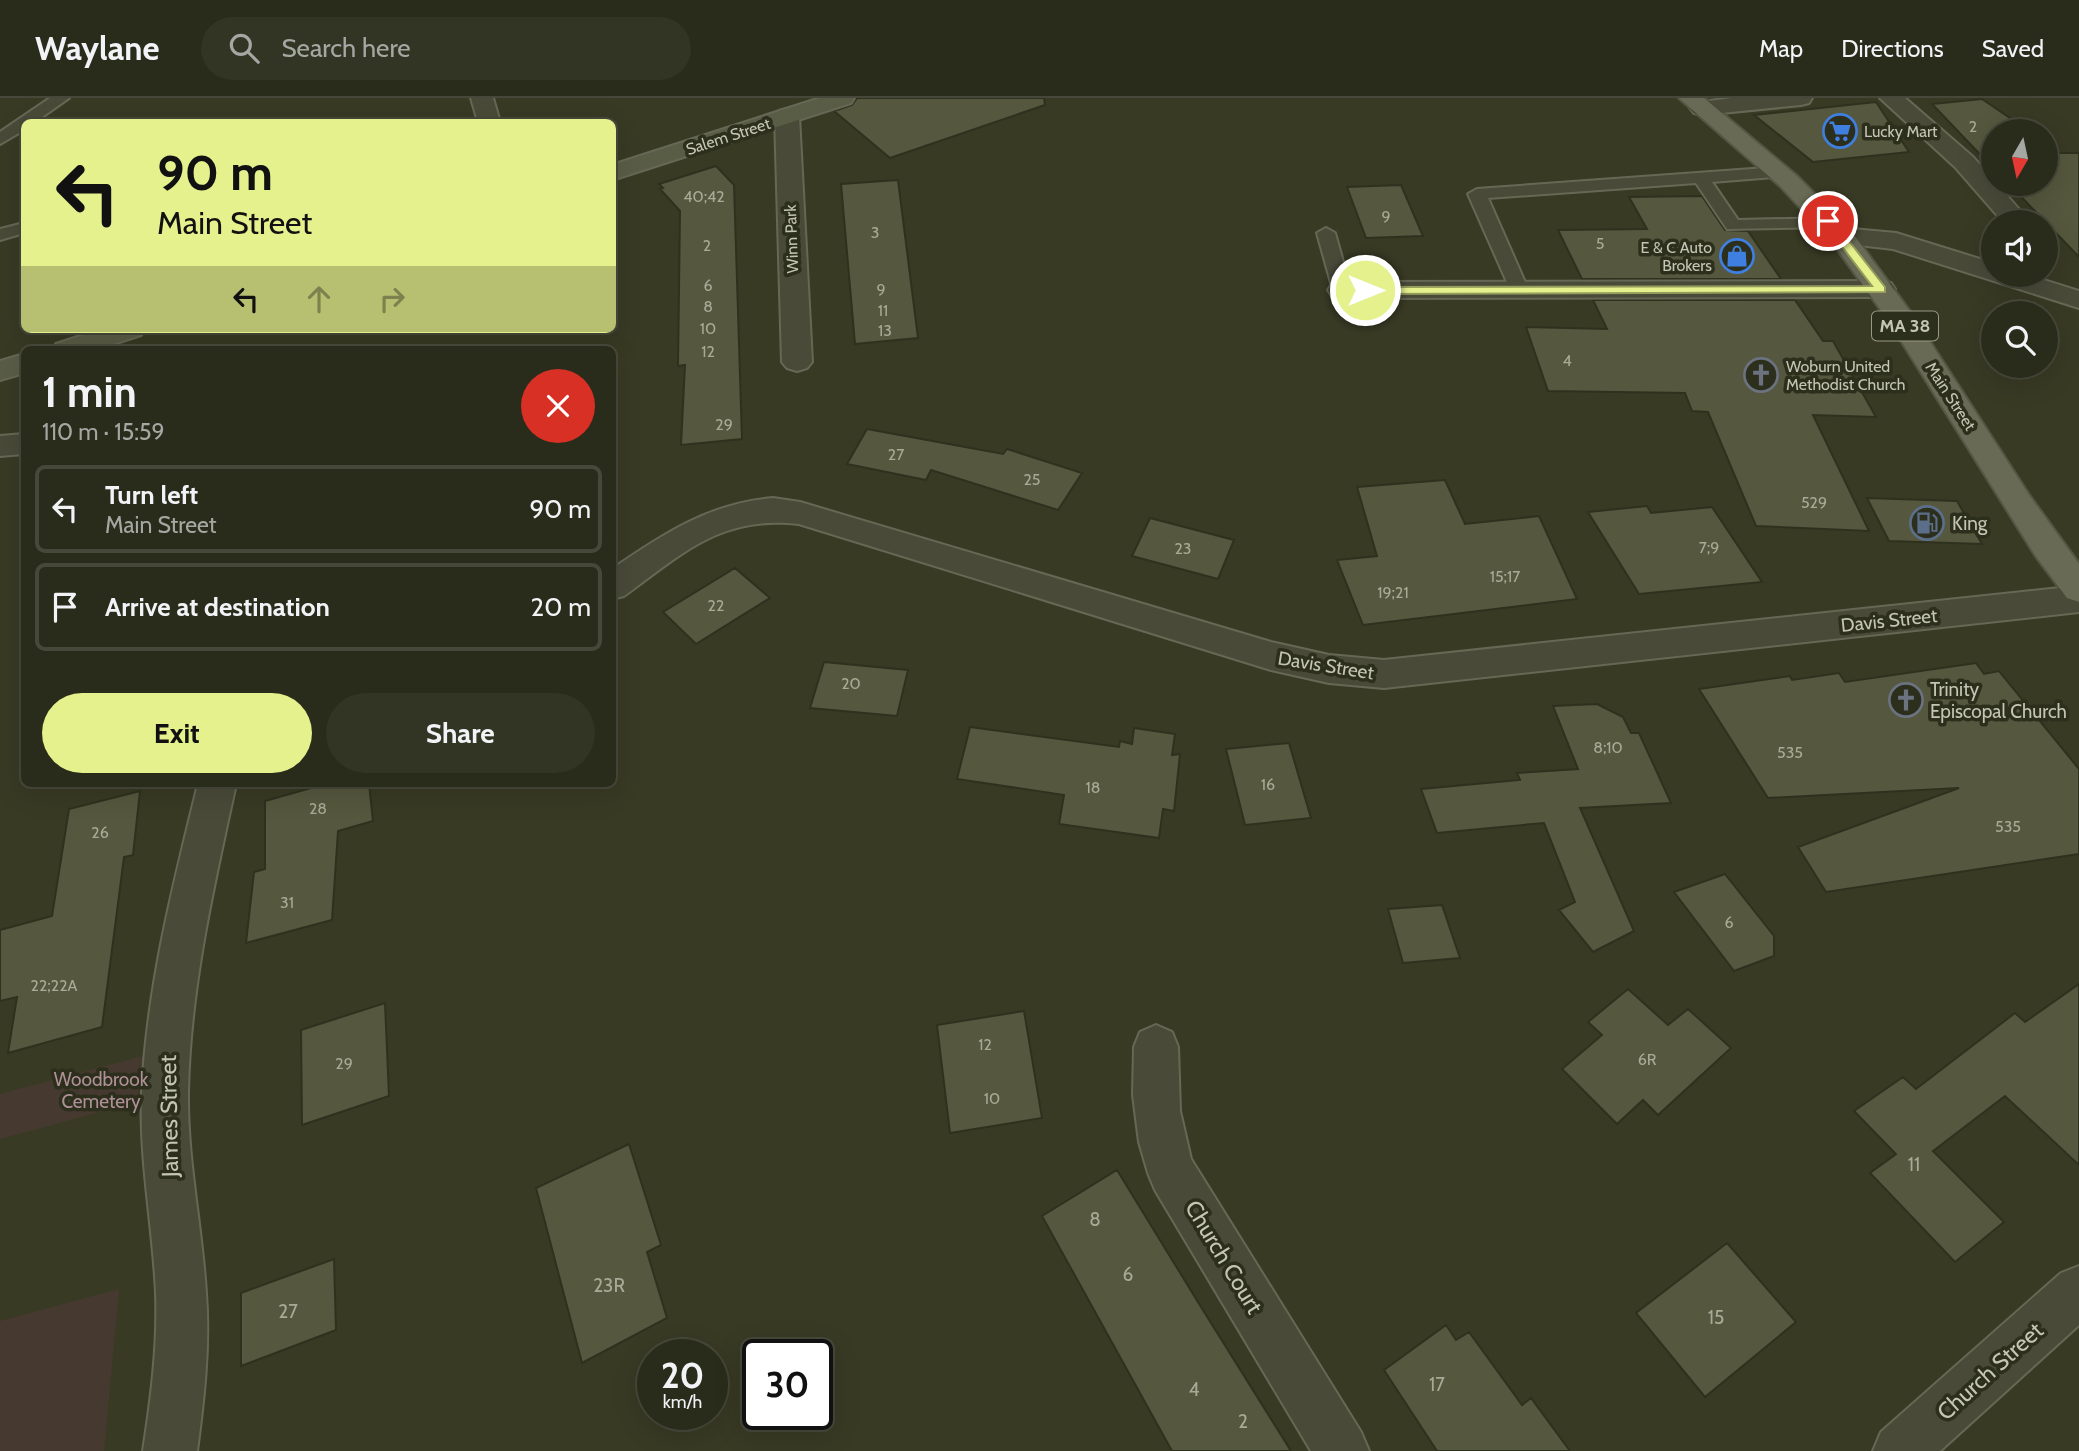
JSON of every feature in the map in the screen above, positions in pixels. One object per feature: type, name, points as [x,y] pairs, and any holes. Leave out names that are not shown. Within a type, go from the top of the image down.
[{"type":"main road","name":"Main Street","points":[[1696,103],[1780,172],[1835,230],[1881,289],[2027,518],[2079,589]]},
{"type":"street","points":[[482,98],[488,119]]},
{"type":"street","name":"Salem Street","points":[[616,172],[843,98]]},
{"type":"street","points":[[1696,103],[1801,98]]},
{"type":"street","points":[[1891,98],[1964,162],[2006,210]]},
{"type":"street","name":"Winn Park","points":[[787,116],[797,362]]},
{"type":"street","points":[[1835,230],[1896,242],[1981,268]]},
{"type":"street","points":[[2058,280],[2069,296]]},
{"type":"street","points":[[2040,287],[2069,296]]},
{"type":"street","points":[[1342,290],[1881,289]]},
{"type":"street","points":[[78,346],[119,333]]},
{"type":"street","points":[[0,371],[21,364]]},
{"type":"street","points":[[0,446],[21,444]]},
{"type":"street","name":"Davis Street","points":[[616,584],[704,524],[745,511],[774,508],[800,513],[1271,656],[1329,669],[1384,674],[2079,599]]},
{"type":"street","name":"James Street","points":[[170,1451],[180,1353],[181,1294],[165,1129],[169,1028],[202,847],[216,787]]},
{"type":"street","name":"Church Court","points":[[1156,1047],[1154,1088],[1158,1125],[1162,1148],[1172,1173],[1342,1451]]},
{"type":"street","name":"Church Street","points":[[1900,1451],[2079,1291]]},
{"type":"lane","points":[[31,119],[61,98]]},
{"type":"lane","points":[[0,139],[21,126]]},
{"type":"lane","points":[[1519,289],[1477,194],[1702,180],[1743,181],[1780,172]]},
{"type":"lane","points":[[1702,180],[1733,225],[1768,218],[1835,230]]},
{"type":"lane","points":[[0,235],[21,229]]},
{"type":"lane","points":[[1326,233],[1342,290]]},
{"type":"green space","name":"Woodbrook Cemetery","points":[[143,1056],[137,1102],[0,1139],[0,1094]]},
{"type":"green space","points":[[119,1289],[104,1451],[0,1451],[0,1321]]},
{"type":"building","points":[[857,98],[1044,98],[1045,105],[890,158],[834,111],[852,105]]},
{"type":"building","points":[[1982,99],[2011,119],[1981,119],[1981,155],[1932,104]]},
{"type":"building","points":[[1876,102],[1909,152],[1813,162],[1754,115]]},
{"type":"building","points":[[2058,153],[2079,153],[2079,257],[2058,235],[2058,210],[2034,210],[2021,196],[2058,196]]},
{"type":"building","points":[[716,166],[734,185],[742,439],[681,445],[685,365],[678,366],[680,211],[660,189],[663,188],[659,184]]},
{"type":"building","points":[[898,180],[918,338],[855,344],[841,184]]},
{"type":"building","points":[[1401,185],[1423,236],[1366,238],[1347,187]]},
{"type":"building","points":[[1702,196],[1725,230],[1748,231],[1781,279],[1582,279],[1558,230],[1647,229],[1629,197]]},
{"type":"building","points":[[1593,300],[1795,300],[1823,341],[1833,341],[1876,417],[1813,415],[1869,531],[1756,526],[1708,412],[1692,411],[1685,393],[1548,391],[1526,327],[1607,329]]},
{"type":"building","points":[[867,429],[1003,454],[1007,449],[1082,473],[1058,510],[931,470],[926,480],[847,464]]},
{"type":"building","points":[[1445,480],[1465,524],[1539,516],[1577,599],[1363,625],[1337,560],[1377,556],[1357,487]]},
{"type":"building","points":[[1867,498],[1957,501],[1982,544],[1889,541]]},
{"type":"building","points":[[1647,506],[1651,513],[1712,507],[1762,582],[1639,594],[1588,512]]},
{"type":"building","points":[[1150,518],[1234,540],[1218,579],[1132,556]]},
{"type":"building","points":[[735,568],[770,598],[696,644],[663,612]]},
{"type":"building","points":[[824,662],[908,670],[897,716],[810,708]]},
{"type":"building","points":[[1976,663],[1984,674],[1999,671],[2079,769],[2079,854],[1826,892],[1798,847],[1959,788],[1768,798],[1699,689],[1790,676],[1792,680],[1839,673],[1845,682]]},
{"type":"building","points":[[1597,704],[1623,717],[1631,733],[1639,733],[1671,803],[1580,808],[1634,931],[1593,952],[1559,910],[1575,902],[1544,823],[1437,833],[1421,789],[1520,780],[1517,773],[1578,769],[1553,706]]},
{"type":"building","points":[[970,727],[1119,747],[1120,741],[1132,744],[1134,728],[1175,734],[1172,755],[1180,754],[1174,811],[1163,809],[1159,838],[1059,824],[1064,795],[957,779]]},
{"type":"building","points":[[1289,743],[1311,818],[1245,825],[1226,749]]},
{"type":"building","points":[[314,787],[369,787],[373,821],[338,831],[332,920],[246,943],[254,872],[265,869],[265,801]]},
{"type":"building","points":[[140,791],[133,855],[124,857],[102,1027],[8,1053],[17,997],[0,1001],[0,930],[52,916],[69,809]]},
{"type":"building","points":[[1725,874],[1774,936],[1774,956],[1734,971],[1674,892]]},
{"type":"building","points":[[1442,905],[1460,958],[1403,963],[1388,909]]},
{"type":"building","points":[[2079,984],[2079,1165],[2005,1096],[1933,1151],[2004,1222],[1955,1262],[1870,1173],[1896,1154],[1854,1111],[1903,1077],[1916,1089],[2015,1013],[2025,1022]]},
{"type":"building","points":[[1628,989],[1668,1025],[1688,1009],[1731,1048],[1658,1115],[1643,1100],[1617,1124],[1562,1069],[1602,1035],[1588,1022]]},
{"type":"building","points":[[385,1003],[389,1096],[302,1125],[301,1030]]},
{"type":"building","points":[[1024,1011],[1042,1118],[950,1133],[937,1025]]},
{"type":"building","points":[[629,1144],[661,1245],[647,1252],[667,1318],[582,1363],[536,1188]]},
{"type":"building","points":[[1117,1170],[1291,1451],[1172,1451],[1042,1216]]},
{"type":"building","points":[[1727,1243],[1796,1322],[1705,1397],[1636,1313]]},
{"type":"building","points":[[334,1259],[336,1330],[241,1366],[241,1293]]},
{"type":"building","points":[[1446,1325],[1456,1340],[1469,1332],[1522,1405],[1531,1398],[1570,1451],[1437,1451],[1384,1370]]},
{"type":"place","name":"Lucky Mart","points":[[1840,131]]},
{"type":"place","name":"E & C Auto Brokers","points":[[1737,256]]},
{"type":"place","name":"Woburn United Methodist Church","points":[[1761,375]]},
{"type":"place","name":"King","points":[[1927,523]]},
{"type":"place","name":"Trinity Episcopal Church","points":[[1906,700]]},
{"type":"route","points":[[1365,290],[1881,289],[1828,221]]}]
